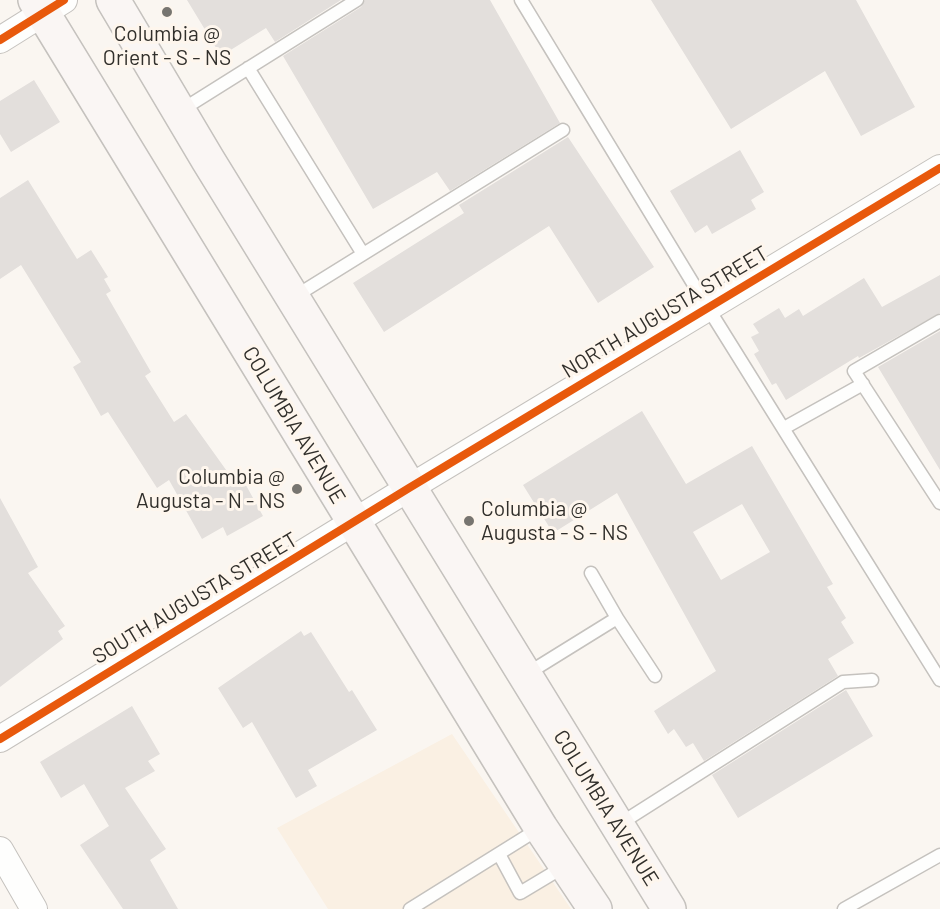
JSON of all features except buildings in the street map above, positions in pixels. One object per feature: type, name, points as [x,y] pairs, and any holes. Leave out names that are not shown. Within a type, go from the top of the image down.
[{"type":"main road","name":"COLUMBIA AVENUE","points":[[113,0],[179,112],[669,909]]},
{"type":"main road","name":"COLUMBIA AVENUE","points":[[47,4],[354,522],[541,828],[595,909]]},
{"type":"street","points":[[0,40],[47,4]]},
{"type":"street","name":"NORTH AUGUSTA STREET","points":[[409,488],[940,168]]},
{"type":"street","name":"SOUTH AUGUSTA STREET","points":[[0,739],[409,488]]},
{"type":"street","points":[[0,850],[34,909]]},
{"type":"lane","points":[[179,112],[357,0]]},
{"type":"lane","points":[[521,0],[708,308],[940,680]]},
{"type":"lane","points":[[248,68],[363,255]]},
{"type":"lane","points":[[293,298],[563,130]]},
{"type":"lane","points":[[940,321],[854,370],[940,503]]},
{"type":"lane","points":[[784,429],[863,384]]},
{"type":"lane","points":[[591,573],[655,676]]},
{"type":"lane","points":[[524,676],[617,618]]},
{"type":"lane","points":[[616,826],[843,682],[872,680]]},
{"type":"lane","points":[[410,909],[541,828]]},
{"type":"lane","points":[[499,854],[520,893],[566,865]]},
{"type":"lane","points":[[844,909],[940,855]]},
{"type":"shaded area","points":[[452,734],[571,909],[328,909],[277,828]]},
{"type":"cycle path","points":[[0,40],[64,0]]},
{"type":"cycle path","points":[[0,739],[409,488],[940,168]]},
{"type":"place","name":"Columbia @ Orient - S - NS","points":[[167,12]]},
{"type":"place","name":"Columbia @ Augusta - N - NS","points":[[297,489]]},
{"type":"place","name":"Columbia @ Augusta - S - NS","points":[[469,521]]}]
